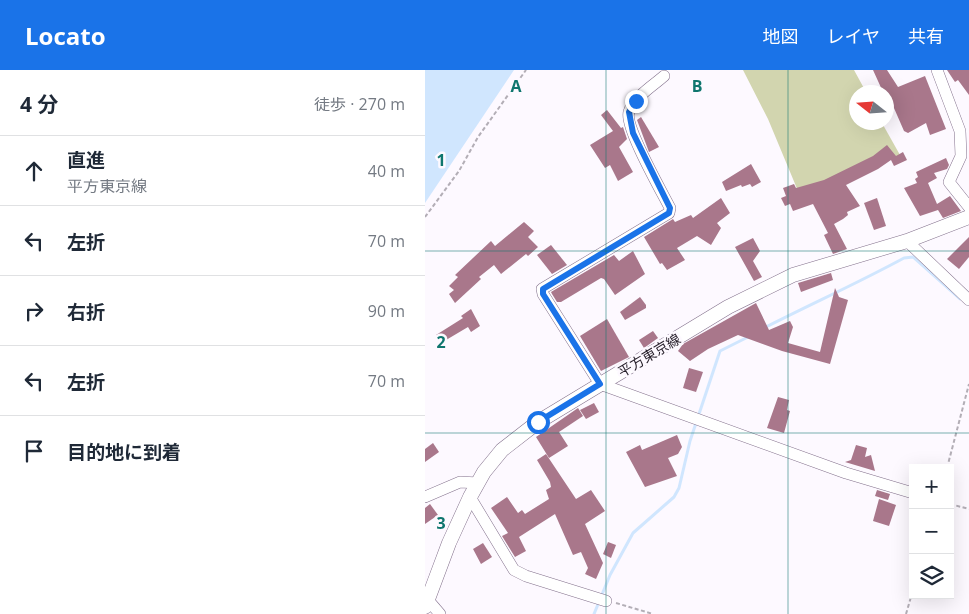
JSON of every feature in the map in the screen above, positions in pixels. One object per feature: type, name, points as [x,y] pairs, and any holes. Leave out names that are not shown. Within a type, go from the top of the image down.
[{"type":"main road","name":"平方東京線","points":[[426,603],[449,543],[478,483],[502,450],[538,422],[728,307],[793,275],[907,241],[969,217]]},
{"type":"street","points":[[937,70],[960,131],[961,156],[949,182],[969,207]]},
{"type":"street","points":[[664,76],[636,101],[629,112],[629,119],[633,133],[670,208],[669,213],[543,289],[543,294],[600,384],[846,473],[909,492]]},
{"type":"street","points":[[907,241],[969,300]]},
{"type":"street","points":[[425,497],[460,482],[478,483]]},
{"type":"street","points":[[470,497],[514,570],[525,576],[606,601]]},
{"type":"street","points":[[426,603],[440,614]]},
{"type":"path","points":[[425,217],[459,172],[478,137],[527,70]]},
{"type":"path","points":[[948,464],[969,384]]},
{"type":"path","points":[[954,505],[969,510]]},
{"type":"path","points":[[906,614],[910,599]]},
{"type":"path","points":[[606,601],[653,614]]},
{"type":"green space","points":[[743,70],[854,70],[862,85],[849,85],[849,130],[886,130],[900,155],[803,203],[768,119]]},
{"type":"water","points":[[425,70],[514,70],[425,203]]},
{"type":"building","points":[[873,70],[887,70],[898,87],[925,76],[946,129],[930,135],[926,123],[908,133],[904,131],[894,108],[894,85],[880,85]]},
{"type":"building","points":[[947,70],[969,70],[969,95],[958,80],[955,82]]},
{"type":"building","points":[[607,110],[621,128],[623,127],[627,139],[619,147],[633,172],[618,181],[610,165],[605,168],[590,145],[613,131],[601,115]]},
{"type":"building","points":[[641,117],[659,147],[649,152],[637,120]]},
{"type":"building","points":[[887,145],[896,156],[903,152],[907,160],[894,166],[891,160],[878,169],[846,185],[860,206],[847,212],[848,215],[834,224],[847,249],[833,254],[824,235],[828,233],[813,204],[793,211],[790,204],[785,206],[781,198],[786,196],[783,188],[794,184],[796,188],[824,180],[873,156]]},
{"type":"building","points":[[946,158],[949,165],[947,169],[934,173],[937,178],[928,183],[937,204],[950,196],[961,211],[943,218],[938,210],[920,216],[904,188],[917,183],[915,179],[918,177],[916,172]]},
{"type":"building","points":[[751,164],[761,182],[752,187],[750,184],[742,187],[741,185],[726,191],[722,182]]},
{"type":"building","points":[[721,198],[730,213],[717,223],[721,228],[711,245],[697,236],[677,248],[685,260],[667,270],[662,263],[660,264],[644,237],[673,219],[675,222],[691,215],[693,218]]},
{"type":"building","points":[[877,198],[886,226],[874,230],[864,203]]},
{"type":"building","points":[[524,222],[534,231],[528,237],[538,247],[501,274],[494,265],[479,277],[481,279],[455,303],[449,294],[454,290],[449,286],[458,277],[455,275],[491,241],[495,246]]},
{"type":"building","points":[[969,237],[969,257],[959,269],[947,259]]},
{"type":"building","points":[[753,238],[760,251],[753,261],[762,277],[754,281],[735,247]]},
{"type":"building","points":[[551,245],[567,265],[552,274],[537,255]]},
{"type":"building","points":[[633,251],[645,274],[615,295],[604,279],[601,278],[561,302],[557,302],[552,294],[551,292],[614,255],[619,261]]},
{"type":"building","points":[[831,273],[833,280],[801,292],[798,283]]},
{"type":"building","points":[[835,288],[839,297],[848,300],[830,364],[782,351],[738,335],[708,349],[690,361],[678,351],[683,344],[756,303],[769,330],[790,321],[793,327],[788,343],[820,352]]},
{"type":"building","points":[[640,297],[646,308],[625,320],[620,312]]},
{"type":"building","points":[[471,309],[480,326],[471,332],[468,327],[441,343],[436,335],[463,318],[461,316]]},
{"type":"building","points":[[607,319],[629,357],[601,371],[580,336]]},
{"type":"building","points":[[653,331],[658,338],[644,348],[639,340]]},
{"type":"building","points":[[689,368],[703,372],[696,392],[683,388]]},
{"type":"building","points":[[778,397],[789,400],[787,410],[790,411],[784,433],[767,428]]},
{"type":"building","points":[[594,403],[599,412],[586,419],[580,410]]},
{"type":"building","points":[[578,408],[583,416],[559,432],[568,446],[549,458],[536,437]]},
{"type":"building","points":[[677,435],[682,447],[678,454],[668,458],[677,476],[645,487],[626,452],[640,445],[642,450]]},
{"type":"building","points":[[433,443],[439,452],[425,462],[425,449]]},
{"type":"building","points":[[856,445],[867,448],[865,457],[871,455],[875,471],[845,462],[851,460]]},
{"type":"building","points":[[546,454],[576,499],[591,490],[605,511],[585,524],[603,563],[596,579],[585,574],[588,568],[581,552],[573,555],[555,514],[519,537],[526,551],[515,557],[502,536],[508,533],[491,508],[507,497],[518,513],[522,510],[525,514],[549,499],[546,490],[551,487],[550,482],[537,460]]},
{"type":"building","points":[[877,490],[890,494],[888,500],[875,496]]},
{"type":"building","points":[[879,499],[896,505],[889,526],[873,521]]},
{"type":"building","points":[[430,504],[438,515],[425,524],[425,508]]},
{"type":"building","points":[[608,542],[616,545],[611,558],[603,554]]},
{"type":"building","points":[[483,543],[492,557],[481,564],[473,549]]},
{"type":"waterway","points":[[764,328],[904,258],[913,257],[960,299]]},
{"type":"waterway","points":[[594,614],[610,575],[633,533],[674,497],[679,488],[690,441],[720,351],[748,337]]},
{"type":"route","points":[[538,422],[600,384],[543,294],[543,289],[669,213],[670,208],[633,133],[629,112],[636,101]]}]
